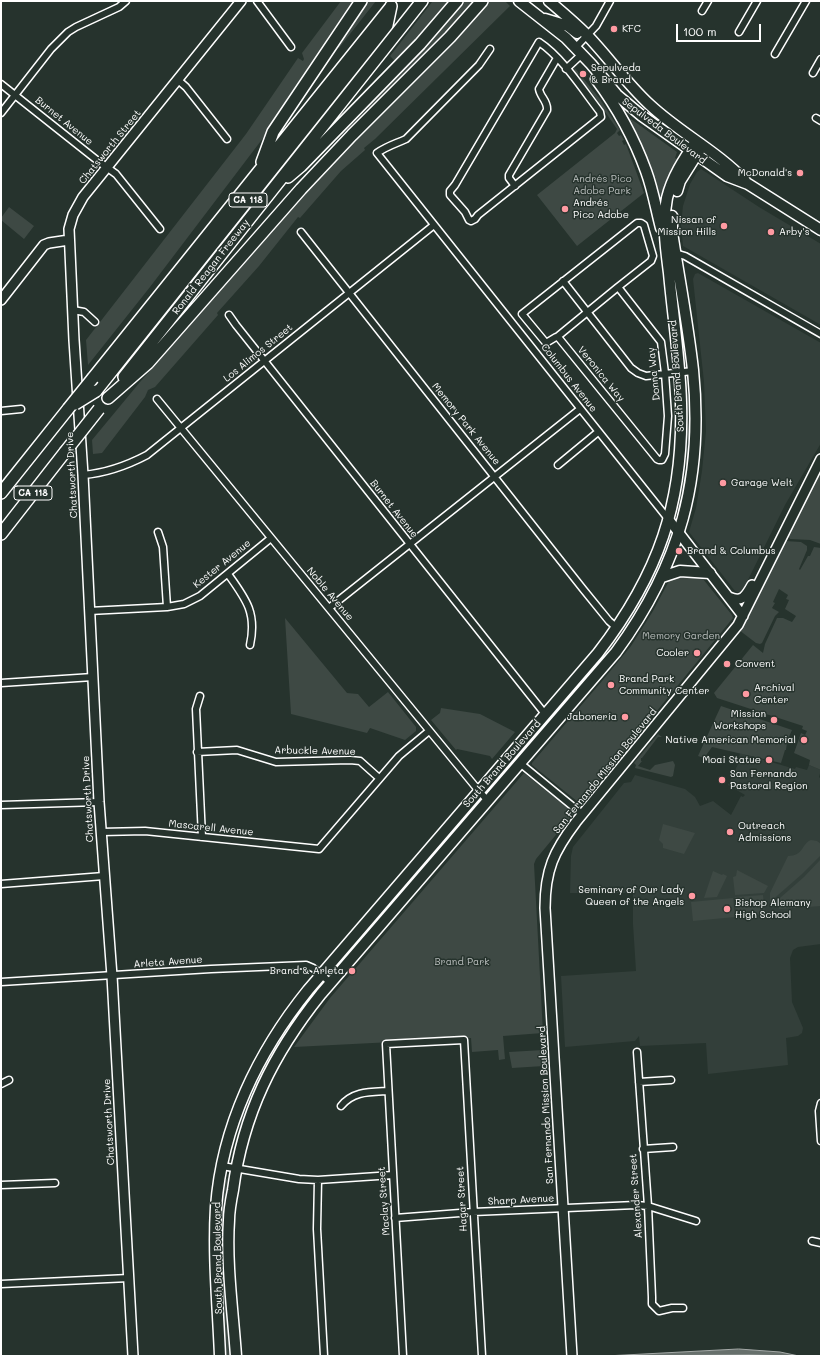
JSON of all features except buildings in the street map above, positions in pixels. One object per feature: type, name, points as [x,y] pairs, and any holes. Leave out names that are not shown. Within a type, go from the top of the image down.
[{"type":"highway","points":[[259,169],[273,132],[361,1]]},
{"type":"highway","name":"Ronald Reagan Freeway","points":[[1,534],[422,1]]},
{"type":"highway","points":[[274,188],[302,166],[420,44],[456,1]]},
{"type":"highway","points":[[108,398],[148,363],[301,189],[450,36],[482,1]]},
{"type":"highway","name":"CA 118","points":[[1,493],[393,3]]},
{"type":"highway","name":"CA 118","points":[[68,409],[96,391],[387,25],[393,3]]},
{"type":"highway","name":"CA 118","points":[[132,368],[134,349],[150,328],[358,68],[375,60]]},
{"type":"main road","name":"Chatsworth Street","points":[[69,240],[69,229],[73,215],[79,204],[241,1]]},
{"type":"main road","name":"Sepulveda Boulevard","points":[[519,1],[560,32],[579,51],[624,102],[727,176],[748,184],[821,230]]},
{"type":"main road","name":"Sepulveda Boulevard","points":[[549,1],[587,35],[636,92],[658,113],[733,168],[748,184]]},
{"type":"main road","points":[[541,18],[568,26],[581,36],[587,35]]},
{"type":"main road","points":[[579,51],[584,65],[614,105],[639,152],[649,180],[666,247]]},
{"type":"main road","name":"South Brand Boulevard","points":[[236,1356],[229,1267],[229,1220],[236,1168],[245,1130],[266,1080],[292,1032],[331,983],[616,652],[645,610],[662,577],[686,506],[695,448],[696,426],[693,371],[671,220],[672,207],[680,181],[693,153],[699,144]]},
{"type":"main road","name":"South Brand Boulevard","points":[[220,1356],[216,1267],[216,1218],[218,1190],[222,1166],[235,1118],[248,1084],[263,1054],[289,1015],[321,974],[594,658],[617,628],[632,604],[644,582],[660,546],[677,481],[681,448],[681,402],[679,372],[666,247],[665,212],[667,198],[680,166],[693,153]]},
{"type":"main road","points":[[1,300],[44,246],[49,243],[69,240]]},
{"type":"main road","name":"Chatsworth Drive","points":[[69,240],[83,475],[99,802],[112,976],[133,1356]]},
{"type":"main road","name":"San Fernando Mission Boulevard","points":[[572,1356],[545,895],[549,872],[558,847],[582,814],[734,631],[743,616],[821,458]]},
{"type":"main road","name":"Columbus Avenue","points":[[668,520],[743,616]]},
{"type":"main road","points":[[729,597],[736,600],[746,595],[760,570],[770,560]]},
{"type":"main road","points":[[662,577],[680,571],[710,573]]},
{"type":"street","points":[[1,113],[51,49],[68,32],[120,7],[126,1]]},
{"type":"street","points":[[257,1],[292,47]]},
{"type":"street","points":[[566,69],[579,51],[587,35],[596,26],[610,1]]},
{"type":"street","points":[[702,11],[708,1]]},
{"type":"street","points":[[740,32],[757,1]]},
{"type":"street","points":[[775,54],[806,1]]},
{"type":"street","points":[[539,42],[557,58],[600,112],[601,117],[514,186],[471,221],[467,218],[449,193],[539,42]]},
{"type":"street","name":"Columbus Avenue","points":[[490,49],[479,65],[406,139],[386,146],[377,153],[668,520]]},
{"type":"street","points":[[514,186],[509,178],[509,175],[547,110],[547,103],[539,93],[539,89],[557,58]]},
{"type":"street","points":[[813,73],[821,59]]},
{"type":"street","points":[[178,80],[186,87],[227,139]]},
{"type":"street","name":"Burnet Avenue","points":[[1,84],[116,174],[160,229]]},
{"type":"street","points":[[637,223],[642,223],[644,225],[652,256],[651,261],[557,337],[547,343],[522,314],[563,281],[637,223]]},
{"type":"street","name":"Los Alimos Street","points":[[83,475],[116,470],[147,455],[434,225]]},
{"type":"street","name":"Memory Park Avenue","points":[[301,232],[583,589],[609,621],[617,628]]},
{"type":"street","points":[[675,253],[685,256],[821,334]]},
{"type":"street","points":[[563,281],[634,371],[646,376],[693,371]]},
{"type":"street","name":"Donna Way","points":[[618,287],[661,342],[668,416],[665,454],[662,460]]},
{"type":"street","points":[[73,310],[84,312],[95,322]]},
{"type":"street","name":"Burnet Avenue","points":[[229,315],[545,714]]},
{"type":"street","name":"Veronica Way","points":[[557,337],[657,459],[662,460]]},
{"type":"street","name":"Noble Avenue","points":[[157,399],[488,801]]},
{"type":"street","points":[[1,411],[21,409]]},
{"type":"street","points":[[329,608],[580,409]]},
{"type":"street","points":[[558,464],[598,432]]},
{"type":"street","points":[[158,532],[163,547],[167,607]]},
{"type":"street","name":"Kester Avenue","points":[[89,611],[167,607],[184,604],[200,596],[271,538]]},
{"type":"street","points":[[228,574],[249,607],[253,632],[250,645]]},
{"type":"street","points":[[1,683],[93,677]]},
{"type":"street","points":[[200,696],[196,709],[202,837]]},
{"type":"street","points":[[380,778],[400,756],[429,731]]},
{"type":"street","name":"Arbuckle Avenue","points":[[198,752],[237,750],[276,762],[360,761],[380,778]]},
{"type":"street","points":[[520,764],[582,814]]},
{"type":"street","name":"Mascarell Avenue","points":[[101,832],[145,831],[318,850],[380,778]]},
{"type":"street","points":[[1,805],[99,802]]},
{"type":"street","points":[[1,884],[104,876]]},
{"type":"street","name":"Arleta Avenue","points":[[1,982],[306,965],[310,966],[331,983]]},
{"type":"street","name":"Hagar Street","points":[[386,1044],[464,1040],[482,1356]]},
{"type":"street","name":"Maclay Street","points":[[386,1044],[403,1356]]},
{"type":"street","name":"Alexander Street","points":[[637,1052],[648,1206],[652,1304],[658,1310],[684,1308]]},
{"type":"street","points":[[1,1084],[9,1080]]},
{"type":"street","points":[[639,1082],[671,1080]]},
{"type":"street","points":[[341,1106],[349,1098],[362,1092],[388,1091]]},
{"type":"street","points":[[821,1103],[819,1111],[821,1141]]},
{"type":"street","points":[[643,1149],[673,1147]]},
{"type":"street","points":[[222,1166],[299,1179],[318,1180],[392,1175]]},
{"type":"street","points":[[318,1180],[317,1229],[324,1356]]},
{"type":"street","points":[[1,1185],[56,1183]]},
{"type":"street","name":"Sharp Avenue","points":[[395,1218],[473,1212],[609,1205],[648,1206],[696,1221]]},
{"type":"street","points":[[812,1241],[821,1243]]},
{"type":"street","points":[[1,1284],[129,1278]]},
{"type":"shaded area","points":[[701,169],[759,207],[821,244],[821,325],[683,246],[681,225],[683,206],[690,184],[697,172]]},
{"type":"shaded area","points":[[698,273],[821,343],[821,443],[785,505],[743,590],[739,593],[735,591],[689,532],[696,508],[706,431],[704,382],[693,279],[695,274]]},
{"type":"shaded area","name":"Bishop Alemany High School","points":[[740,753],[795,769],[796,767],[807,770],[809,765],[821,770],[819,777],[821,779],[821,944],[798,947],[793,950],[790,958],[792,1002],[803,1028],[802,1033],[798,1036],[786,1038],[788,1065],[708,1074],[706,1043],[640,1046],[639,1036],[635,1041],[565,1047],[561,976],[636,971],[633,893],[570,893],[571,856],[573,847],[624,783],[631,782],[635,775],[685,789],[695,797],[700,806],[713,801],[731,815],[741,796],[743,797],[745,795],[728,785],[738,764]]},
{"type":"shaded area","points":[[739,1349],[780,1352],[799,1356],[606,1356]]},
{"type":"green space","points":[[341,1],[355,1],[276,121],[150,287],[88,365],[86,340],[246,134],[298,58],[303,61],[304,59],[302,53]]},
{"type":"green space","points":[[366,1],[376,1],[339,48],[336,46]]},
{"type":"green space","points":[[450,1],[396,62],[390,56],[432,2]]},
{"type":"green space","points":[[464,1],[475,1],[455,25],[371,110],[366,105],[417,57]]},
{"type":"green space","points":[[489,1],[505,1],[510,6],[375,139],[364,148],[365,150],[341,171],[300,218],[298,217],[259,266],[217,313],[218,315],[155,387],[148,390],[145,397],[102,453],[93,454],[92,440],[140,382],[314,184],[363,132],[455,42],[487,6],[486,5]]},
{"type":"green space","name":"Andrés Pico Adobe Park","points":[[574,67],[600,99],[620,130],[617,133],[619,136],[621,135],[624,140],[622,141],[624,145],[626,144],[644,193],[577,246],[537,195],[615,133],[617,129],[592,93],[575,72]]},
{"type":"green space","points":[[631,119],[677,152],[675,158],[677,159],[661,196],[658,196],[628,121]]},
{"type":"green space","points":[[9,207],[34,226],[24,239],[1,220]]},
{"type":"green space","points":[[677,285],[686,349],[685,363],[682,363],[674,286]]},
{"type":"green space","points":[[684,379],[687,381],[689,412],[692,421],[689,466],[680,510],[678,509],[686,466]]},
{"type":"green space","points":[[821,467],[821,544],[810,540],[790,539],[788,535]]},
{"type":"green space","points":[[666,541],[668,541],[653,578],[651,590],[619,641],[492,789],[488,786],[586,672]]},
{"type":"green space","points":[[785,541],[801,542],[807,546],[807,550],[799,569],[800,570],[808,556],[810,556],[814,547],[821,548],[821,770],[809,765],[810,760],[794,753],[801,733],[805,735],[807,731],[802,729],[803,726],[717,698],[714,693],[753,645],[763,653],[765,644],[777,618],[783,618],[792,622],[796,616],[785,609],[789,600],[786,599],[788,595],[779,589],[772,608],[779,612],[775,616],[762,643],[756,643],[739,630]]},
{"type":"green space","name":"Memory Garden","points":[[678,576],[703,579],[733,618],[584,800],[581,803],[578,802],[532,765],[532,763],[631,646],[653,611],[670,579]]},
{"type":"green space","points":[[285,618],[347,693],[358,694],[369,707],[388,692],[416,727],[416,731],[405,740],[370,728],[367,733],[291,714]]},
{"type":"green space","points":[[721,706],[792,730],[781,763],[712,747],[704,758],[698,756]]},
{"type":"green space","points":[[441,708],[480,714],[515,732],[492,759],[490,756],[456,750],[431,720],[440,713]]},
{"type":"green space","points":[[658,734],[662,737],[658,737],[641,758],[642,761],[638,766],[650,770],[655,765],[673,761],[675,765],[673,776],[671,777],[635,768],[636,765],[634,763]]},
{"type":"green space","name":"Brand Park","points":[[524,773],[574,813],[536,859],[534,864],[543,1033],[503,1036],[505,1059],[499,1060],[498,1050],[472,1052],[471,1038],[294,1047],[330,998]]},
{"type":"green space","points":[[471,806],[473,807],[471,810],[447,839],[441,850],[342,965],[336,968],[333,966]]},
{"type":"green space","points":[[663,824],[695,833],[684,854],[663,848],[663,844],[659,840]]},
{"type":"green space","points":[[811,840],[817,841],[821,844],[821,855],[770,902],[770,893],[788,856],[800,852],[805,844]]},
{"type":"green space","points":[[821,859],[821,906],[779,909],[778,904],[772,905],[804,877]]},
{"type":"green space","points":[[737,870],[768,886],[764,893],[735,895],[733,877],[736,876]]},
{"type":"green space","points":[[713,871],[727,876],[717,897],[704,898]]},
{"type":"green space","points":[[763,895],[765,914],[736,916],[735,897]]},
{"type":"green space","points":[[733,898],[735,917],[693,921],[691,902]]},
{"type":"green space","points":[[314,987],[317,989],[286,1030],[234,1156],[232,1155],[242,1117],[243,1107],[264,1060]]},
{"type":"green space","points":[[543,1050],[544,1066],[512,1068],[509,1052]]},
{"type":"green space","points":[[227,1178],[230,1179],[226,1271],[231,1356],[224,1356],[219,1223],[223,1183]]},
{"type":"place","name":"KFC","points":[[614,29]]},
{"type":"place","name":"Sepulveda & Brand","points":[[583,74]]},
{"type":"place","name":"McDonald's","points":[[800,173]]},
{"type":"place","name":"Andrés Pico Adobe","points":[[565,209]]},
{"type":"place","name":"Nissan of Mission Hills","points":[[724,226]]},
{"type":"place","name":"Arby's","points":[[771,232]]},
{"type":"place","name":"Garage Welt","points":[[723,483]]},
{"type":"place","name":"Brand & Columbus","points":[[679,551]]},
{"type":"place","name":"Cooler","points":[[697,653]]},
{"type":"place","name":"Convent","points":[[727,664]]},
{"type":"place","name":"Brand Park Community Center","points":[[611,685]]},
{"type":"place","name":"Archival Center","points":[[746,694]]},
{"type":"place","name":"Jabonería","points":[[625,717]]},
{"type":"place","name":"Mission Workshops","points":[[774,720]]},
{"type":"place","name":"Native American Memorial","points":[[804,740]]},
{"type":"place","name":"Moai Statue","points":[[769,760]]},
{"type":"place","name":"San Fernando Pastoral Region","points":[[722,780]]},
{"type":"place","name":"Outreach Admissions","points":[[730,832]]},
{"type":"place","name":"Seminary of Our Lady Queen of the Angels","points":[[692,896]]},
{"type":"place","name":"Bishop Alemany High School","points":[[727,909]]},
{"type":"place","name":"Brand & Arleta","points":[[352,971]]}]
